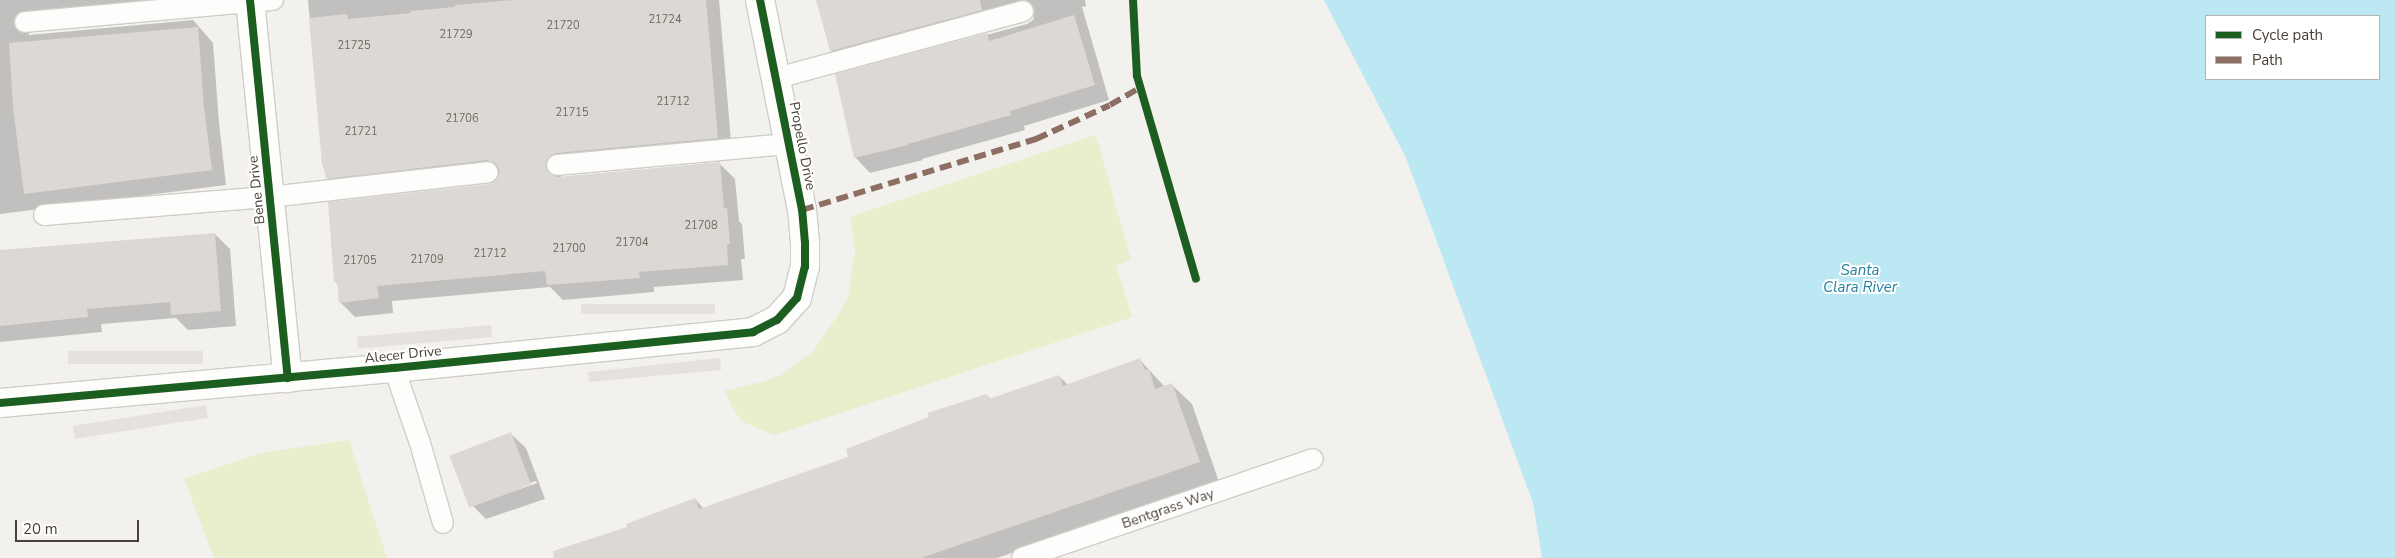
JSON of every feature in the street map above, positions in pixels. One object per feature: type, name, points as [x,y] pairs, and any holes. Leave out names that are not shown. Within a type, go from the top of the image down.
[{"type":"street","name":"Propello Drive","points":[[760,0],[802,210],[805,267],[797,298]]},
{"type":"street","name":"Bene Drive","points":[[258,1],[270,197],[288,378]]},
{"type":"street","name":"Alecer Drive","points":[[0,403],[288,378],[753,332],[776,320],[797,298]]},
{"type":"lane","points":[[25,22],[258,1]]},
{"type":"lane","points":[[777,78],[1023,11]]},
{"type":"lane","points":[[557,166],[788,144]]},
{"type":"lane","points":[[44,215],[270,197],[488,172]]},
{"type":"lane","points":[[394,368],[420,443],[443,522]]},
{"type":"lane","name":"Bentgrass Way","points":[[1022,558],[1058,552],[1313,459]]},
{"type":"green space","points":[[1096,135],[1131,260],[1116,266],[1132,317],[774,435],[743,422],[736,414],[724,391],[781,375],[813,351],[838,315],[848,297],[855,251],[850,217]]},
{"type":"green space","points":[[349,440],[387,558],[214,558],[184,479],[261,453]]},
{"type":"shaded area","points":[[581,304],[715,304],[715,314],[581,314]]},
{"type":"shaded area","points":[[491,325],[492,337],[358,349],[357,337]]},
{"type":"shaded area","points":[[68,351],[203,351],[203,364],[68,364]]},
{"type":"shaded area","points":[[720,358],[721,370],[589,382],[588,372]]},
{"type":"shaded area","points":[[206,405],[208,418],[75,439],[73,426]]},
{"type":"water","name":"Santa Clara River","points":[[1324,0],[2395,0],[2395,558],[1542,558],[1533,503],[1406,158]]},
{"type":"building","points":[[514,0],[706,0],[718,138],[556,153],[550,156],[545,166],[548,172],[558,177],[720,162],[724,208],[727,208],[730,244],[727,244],[728,265],[639,272],[640,278],[547,285],[545,271],[377,286],[379,298],[339,303],[337,281],[334,282],[328,202],[489,184],[495,181],[500,171],[497,165],[487,160],[326,179],[324,165],[322,165],[309,18],[347,14],[348,19],[411,13],[411,11],[455,7],[455,5]]},
{"type":"building","points":[[816,0],[980,0],[982,10],[830,51]]},
{"type":"building","points":[[1074,15],[1095,85],[1010,111],[1011,115],[908,145],[854,158],[835,74],[987,33],[989,41]]},
{"type":"building","points":[[198,27],[204,107],[212,170],[24,194],[13,107],[9,43]]},
{"type":"building","points":[[215,233],[221,311],[171,315],[170,302],[87,309],[88,317],[0,326],[0,250]]},
{"type":"building","points":[[1140,358],[1145,370],[1149,369],[1155,389],[1172,383],[1200,462],[921,558],[554,558],[553,551],[627,527],[626,524],[695,498],[699,509],[848,457],[846,449],[929,417],[927,413],[987,394],[989,399],[1059,375],[1063,386]]},
{"type":"building","points":[[511,432],[531,484],[469,508],[449,456]]},
{"type":"marked path","points":[[802,210],[1036,139],[1110,105],[1141,87]]},
{"type":"cycle path","points":[[250,0],[288,378]]},
{"type":"cycle path","points":[[0,403],[394,368],[753,332],[777,320],[797,298],[805,267],[805,243],[802,210],[760,0]]},
{"type":"cycle path","points":[[1133,0],[1137,76],[1196,279]]}]
